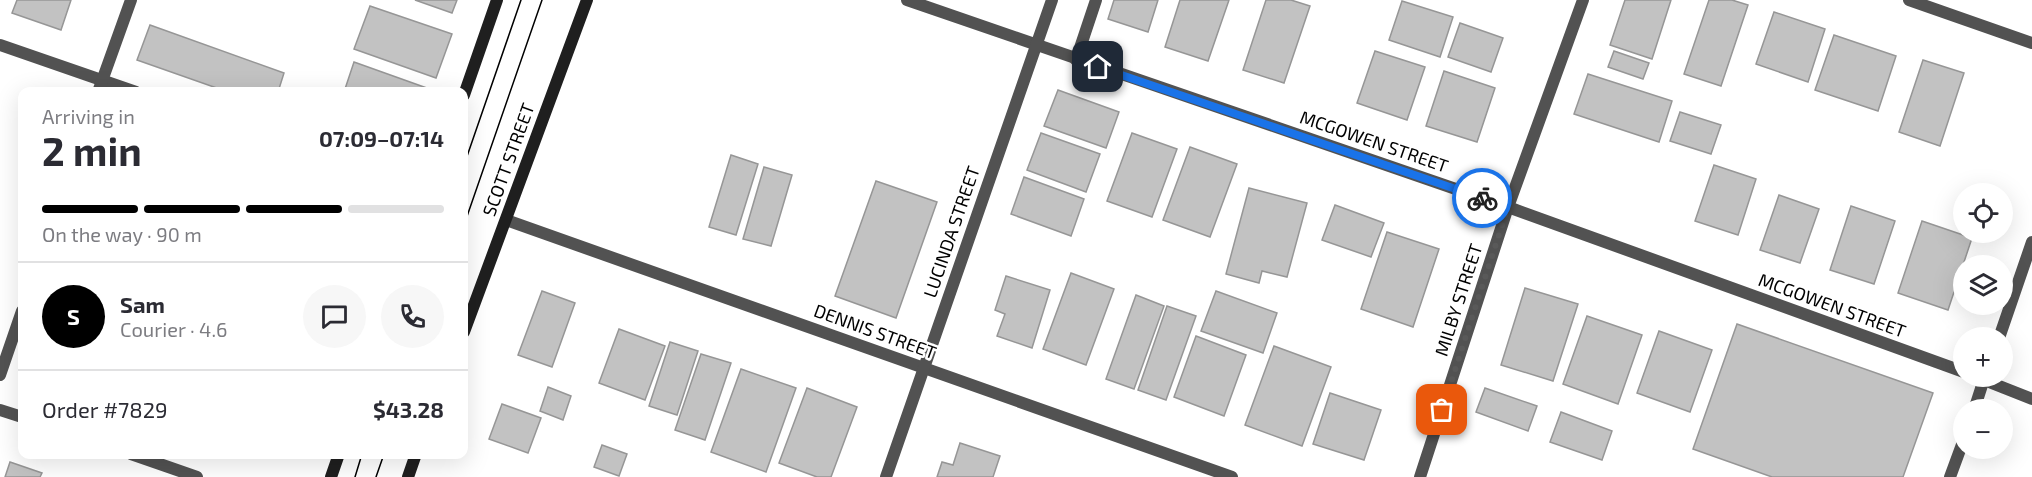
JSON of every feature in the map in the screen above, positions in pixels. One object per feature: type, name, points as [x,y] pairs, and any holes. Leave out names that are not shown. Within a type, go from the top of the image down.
[{"type":"main road","points":[[467,87],[497,0]]},
{"type":"main road","name":"SCOTT STREET","points":[[468,322],[588,0]]},
{"type":"main road","points":[[331,477],[337,459]]},
{"type":"main road","points":[[408,477],[414,459]]},
{"type":"street","points":[[0,45],[100,86],[131,0]]},
{"type":"street","name":"MCGOWEN STREET","points":[[907,0],[1508,207],[1953,368]]},
{"type":"street","name":"LUCINDA STREET","points":[[886,477],[1052,0]]},
{"type":"street","points":[[1076,60],[1096,0]]},
{"type":"street","name":"MILBY STREET","points":[[1420,477],[1508,207],[1583,0]]},
{"type":"street","points":[[1909,0],[2032,42]]},
{"type":"street","name":"DENNIS STREET","points":[[507,220],[1232,477]]},
{"type":"street","points":[[2003,327],[2032,242]]},
{"type":"street","points":[[0,375],[18,322]]},
{"type":"street","points":[[2003,387],[2032,399]]},
{"type":"street","points":[[0,410],[18,416]]},
{"type":"street","points":[[145,459],[197,477]]},
{"type":"street","points":[[1950,477],[1957,459]]},
{"type":"building","points":[[17,0],[71,0],[61,30],[12,13]]},
{"type":"building","points":[[415,0],[457,0],[452,13]]},
{"type":"building","points":[[1114,0],[1158,0],[1148,32],[1108,19]]},
{"type":"building","points":[[1180,0],[1229,0],[1208,61],[1165,47]]},
{"type":"building","points":[[1266,0],[1291,0],[1310,6],[1284,83],[1243,70]]},
{"type":"building","points":[[1625,0],[1671,0],[1652,59],[1610,45]]},
{"type":"building","points":[[1709,0],[1732,0],[1748,5],[1721,86],[1684,74]]},
{"type":"building","points":[[1402,1],[1453,17],[1440,57],[1389,40]]},
{"type":"building","points":[[370,6],[452,34],[436,78],[354,49]]},
{"type":"building","points":[[1774,12],[1825,29],[1808,82],[1756,64]]},
{"type":"building","points":[[1460,23],[1503,38],[1491,72],[1448,57]]},
{"type":"building","points":[[150,25],[284,73],[280,87],[214,87],[137,60]]},
{"type":"building","points":[[1834,35],[1896,56],[1878,111],[1815,90]]},
{"type":"building","points":[[1375,51],[1425,67],[1407,120],[1357,103]]},
{"type":"building","points":[[1614,51],[1649,63],[1643,79],[1608,67]]},
{"type":"building","points":[[1923,60],[1964,73],[1940,146],[1899,132]]},
{"type":"building","points":[[354,62],[424,87],[346,87]]},
{"type":"building","points":[[1444,71],[1495,88],[1477,142],[1426,126]]},
{"type":"building","points":[[1588,74],[1672,101],[1659,142],[1574,114]]},
{"type":"building","points":[[1058,90],[1119,112],[1106,148],[1044,126]]},
{"type":"building","points":[[1680,112],[1721,125],[1711,154],[1670,141]]},
{"type":"building","points":[[1041,133],[1100,154],[1086,192],[1027,170]]},
{"type":"building","points":[[1132,133],[1177,149],[1152,217],[1107,201]]},
{"type":"building","points":[[1190,147],[1237,164],[1210,237],[1163,220]]},
{"type":"building","points":[[731,155],[758,164],[736,235],[709,227]]},
{"type":"building","points":[[1714,165],[1756,179],[1738,235],[1695,221]]},
{"type":"building","points":[[764,167],[792,175],[771,246],[743,239]]},
{"type":"building","points":[[1024,177],[1084,199],[1071,236],[1011,214]]},
{"type":"building","points":[[876,181],[937,202],[896,318],[835,296]]},
{"type":"building","points":[[1249,188],[1307,203],[1287,277],[1262,271],[1259,283],[1226,274]]},
{"type":"building","points":[[1779,195],[1819,209],[1800,263],[1760,250]]},
{"type":"building","points":[[1335,205],[1384,223],[1371,257],[1322,240]]},
{"type":"building","points":[[1851,206],[1895,221],[1874,284],[1830,270]]},
{"type":"building","points":[[1922,221],[1953,232],[1953,243],[1970,243],[1966,255],[1953,255],[1953,295],[1948,310],[1898,293]]},
{"type":"building","points":[[1387,232],[1439,249],[1413,327],[1361,309]]},
{"type":"building","points":[[1071,273],[1114,289],[1086,365],[1043,349]]},
{"type":"building","points":[[1006,276],[1050,290],[1032,348],[997,336],[1005,314],[995,310]]},
{"type":"building","points":[[1525,288],[1578,304],[1553,381],[1501,365]]},
{"type":"building","points":[[542,291],[575,303],[552,367],[518,355]]},
{"type":"building","points":[[1216,291],[1277,313],[1263,353],[1201,331]]},
{"type":"building","points":[[1136,295],[1164,306],[1134,389],[1106,379]]},
{"type":"building","points":[[1167,306],[1196,316],[1166,400],[1138,390]]},
{"type":"building","points":[[1587,316],[1642,335],[1618,404],[1563,384]]},
{"type":"building","points":[[1737,324],[1933,393],[1903,477],[1772,477],[1693,449]]},
{"type":"building","points":[[619,329],[665,346],[645,400],[599,383]]},
{"type":"building","points":[[1659,331],[1712,350],[1690,412],[1637,393]]},
{"type":"building","points":[[1196,336],[1246,355],[1224,416],[1174,397]]},
{"type":"building","points":[[670,342],[698,351],[677,415],[649,406]]},
{"type":"building","points":[[1274,346],[1331,367],[1302,446],[1245,425]]},
{"type":"building","points":[[701,354],[731,363],[705,440],[675,430]]},
{"type":"building","points":[[741,369],[796,388],[766,472],[711,452]]},
{"type":"building","points":[[548,387],[571,396],[563,420],[540,411]]},
{"type":"building","points":[[807,388],[857,407],[831,477],[817,477],[779,463]]},
{"type":"building","points":[[1485,388],[1537,406],[1528,431],[1476,412]]},
{"type":"building","points":[[1330,393],[1381,410],[1364,460],[1313,444]]},
{"type":"building","points":[[502,404],[541,418],[528,453],[489,439]]},
{"type":"building","points":[[1561,412],[1612,431],[1602,460],[1550,442]]},
{"type":"building","points":[[960,443],[1000,456],[993,477],[937,477],[942,462],[953,465]]},
{"type":"building","points":[[602,445],[627,454],[619,476],[594,467]]},
{"type":"building","points":[[10,462],[42,473],[40,477],[5,477]]},
{"type":"tram line","points":[[468,153],[521,0]]},
{"type":"tram line","points":[[468,213],[542,0]]},
{"type":"tram line","points":[[355,477],[360,459]]},
{"type":"tram line","points":[[376,477],[382,459]]},
{"type":"way so far","points":[[1442,410],[1508,207],[1482,198]]},
{"type":"route","points":[[1098,67],[1482,198]]}]
